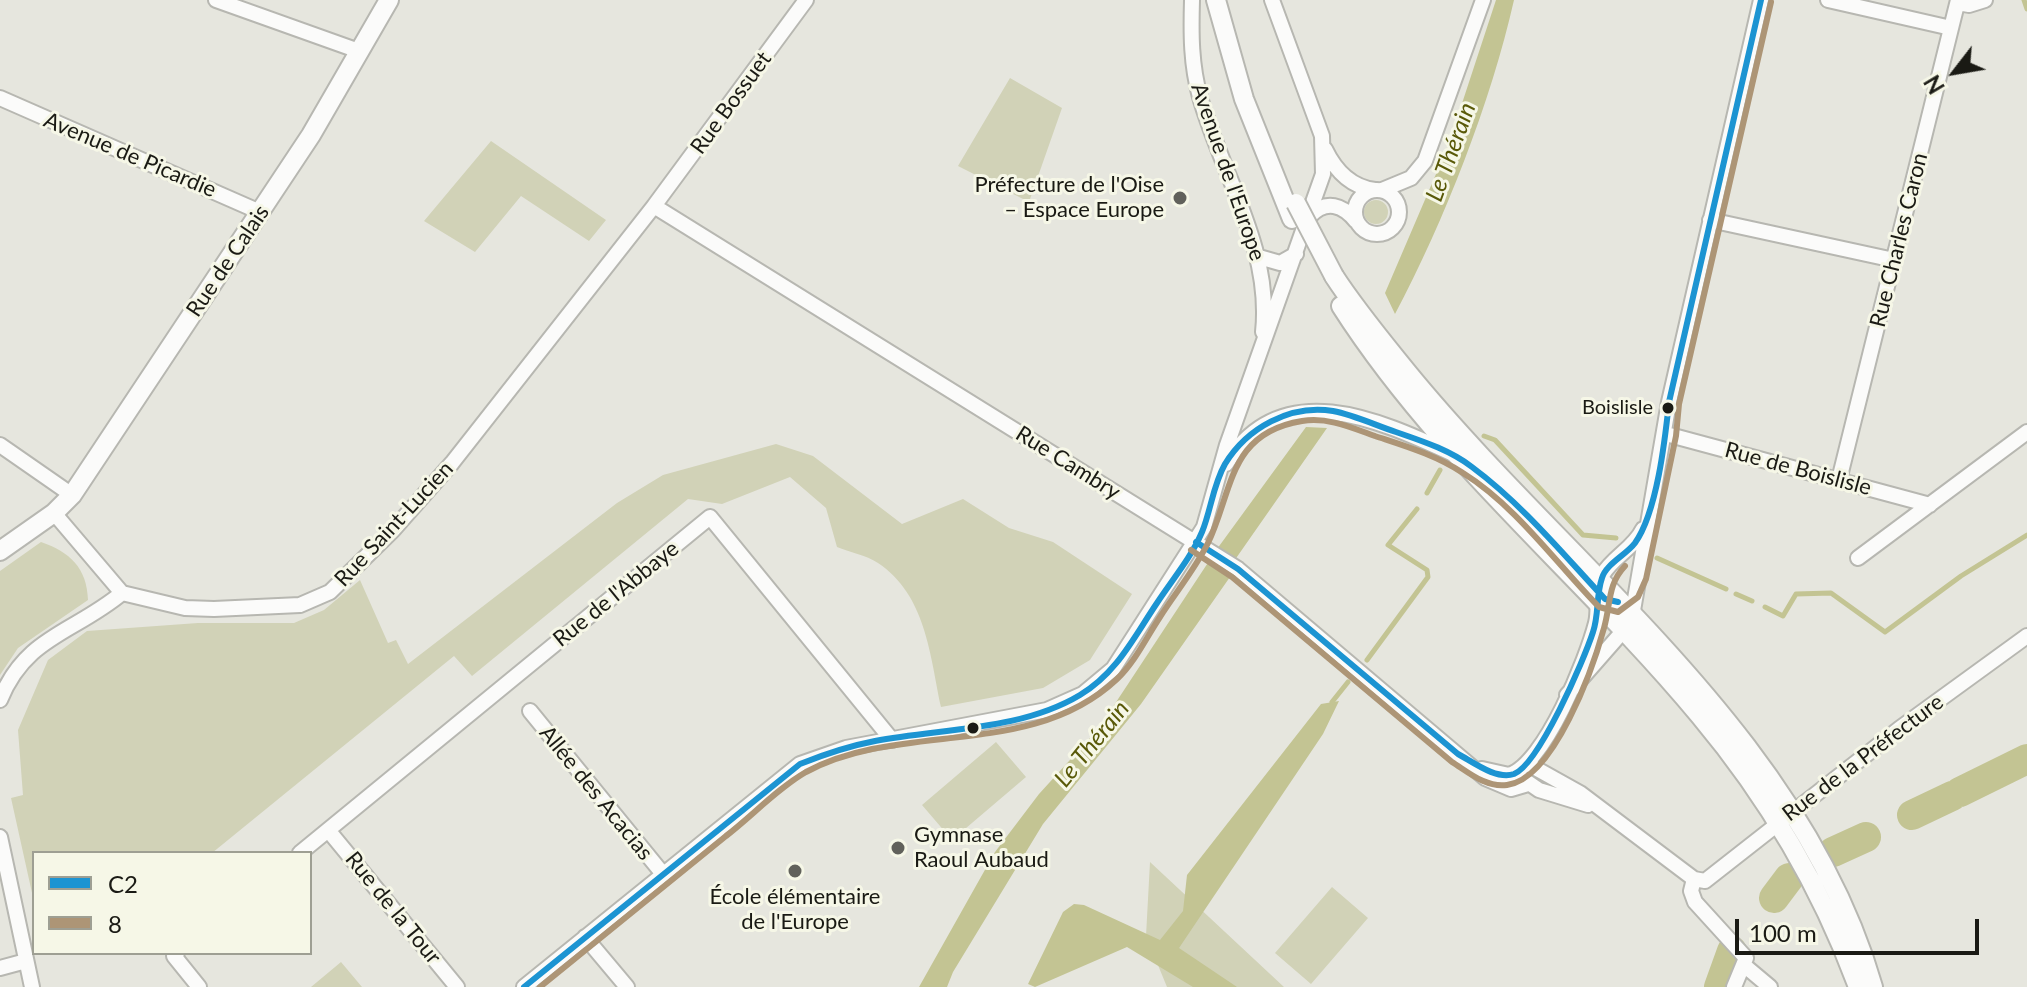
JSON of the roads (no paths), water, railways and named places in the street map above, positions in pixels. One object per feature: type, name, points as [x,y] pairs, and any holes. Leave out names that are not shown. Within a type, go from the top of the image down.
[{"type":"main road","name":"Rue de Calais","points":[[0,551],[54,513],[72,495],[260,212],[389,0]]},
{"type":"main road","points":[[1216,0],[1244,99],[1330,280],[1381,367],[1452,454],[1602,591]]},
{"type":"main road","points":[[1228,0],[1260,115],[1299,212]]},
{"type":"main road","points":[[1330,280],[1446,420],[1602,591],[1784,818],[1841,904],[1873,987]]},
{"type":"main road","points":[[1629,625],[1713,705],[1767,775],[1858,987]]},
{"type":"street","points":[[216,0],[359,51]]},
{"type":"street","name":"Rue Bossuet","points":[[654,206],[806,0]]},
{"type":"street","name":"Avenue de l'Europe","points":[[1192,0],[1192,56],[1200,95],[1259,257],[1265,293],[1262,344]]},
{"type":"street","name":"Avenue de l'Europe","points":[[524,987],[800,764],[833,751],[1035,714],[1083,694],[1113,669],[1196,542],[1262,344],[1296,254],[1299,212],[1323,174],[1325,148],[1272,0]]},
{"type":"street","points":[[1358,222],[1357,201],[1365,193],[1411,178],[1425,161],[1483,0]]},
{"type":"street","points":[[1567,695],[1629,625],[1666,434],[1669,402],[1761,0]]},
{"type":"street","points":[[1828,0],[1951,28]]},
{"type":"street","points":[[1958,2],[1969,5],[1985,0]]},
{"type":"street","name":"Rue Charles Caron","points":[[1839,480],[1958,2]]},
{"type":"street","name":"Avenue de Picardie","points":[[0,98],[260,212]]},
{"type":"street","points":[[1299,212],[1323,206],[1346,209],[1376,234],[1395,224],[1398,204],[1378,190],[1362,187],[1343,175],[1325,148]]},
{"type":"street","name":"Rue Cambry","points":[[654,206],[1238,569],[1458,754],[1494,774],[1528,772],[1617,820],[1697,880]]},
{"type":"street","name":"Rue Saint-Lucien","points":[[122,593],[185,608],[214,609],[300,605],[330,592],[433,487],[654,206]]},
{"type":"street","points":[[1710,220],[1894,260]]},
{"type":"street","points":[[1259,257],[1280,263],[1296,254]]},
{"type":"street","points":[[1216,481],[1237,447],[1258,426],[1278,417],[1310,410],[1353,416],[1452,454]]},
{"type":"street","points":[[1858,558],[2027,432]]},
{"type":"street","name":"Rue de Boislisle","points":[[1666,434],[1930,505]]},
{"type":"street","points":[[0,445],[72,495]]},
{"type":"street","points":[[1528,772],[1567,695],[1594,630],[1602,591],[1634,544],[1651,510]]},
{"type":"street","points":[[0,700],[16,668],[29,652],[51,636],[105,608],[122,593],[54,513]]},
{"type":"street","name":"Rue de l'Abbaye","points":[[302,851],[710,517],[892,740]]},
{"type":"street","points":[[1602,591],[1632,589],[1636,577]]},
{"type":"street","name":"Rue de la Préfecture","points":[[1697,880],[1714,876],[1784,818],[2027,636]]},
{"type":"street","name":"Allée des Acacias","points":[[530,711],[663,874]]},
{"type":"street","name":"Rue de la Tour","points":[[328,830],[457,987]]},
{"type":"street","points":[[0,837],[32,987]]},
{"type":"street","points":[[1697,880],[1691,891],[1695,902],[1744,955],[1745,966],[1734,987]]},
{"type":"street","points":[[585,937],[627,987]]},
{"type":"street","points":[[177,955],[199,987]]},
{"type":"street","points":[[0,968],[26,961]]},
{"type":"street","points":[[1745,966],[1770,987]]},
{"type":"water","name":"Le Thérain","points":[[1496,0],[1514,0],[1493,79],[1448,201],[1395,314],[1385,293],[1448,146]]},
{"type":"water","name":"Le Thérain","points":[[1306,427],[1327,428],[1232,564],[1230,577],[1141,704],[1043,824],[953,972],[947,987],[919,987],[995,852],[1039,794],[1099,728],[1217,549]]},
{"type":"water","points":[[1339,701],[1323,734],[1179,948],[1237,987],[1193,987],[1127,947],[1035,987],[1028,984],[1063,912],[1074,904],[1084,905],[1160,940],[1183,911],[1187,875],[1321,704]]},
{"type":"waterway","points":[[2024,0],[2027,9]]},
{"type":"waterway","points":[[1484,436],[1495,440],[1583,535],[1616,538]]},
{"type":"waterway","points":[[1427,493],[1440,470]]},
{"type":"waterway","points":[[1367,660],[1428,577],[1427,570],[1388,545],[1417,509]]},
{"type":"waterway","points":[[1765,607],[1783,616],[1796,594],[1831,593],[1885,632],[1961,576],[2027,535]]},
{"type":"waterway","points":[[1657,558],[1726,589]]},
{"type":"waterway","points":[[1736,594],[1752,601]]},
{"type":"waterway","points":[[1332,702],[1348,682]]},
{"type":"waterway","points":[[1960,792],[2027,759]]},
{"type":"waterway","points":[[1912,815],[1952,796]]},
{"type":"waterway","points":[[1833,852],[1866,837]]},
{"type":"waterway","points":[[1774,898],[1789,878]]},
{"type":"waterway","points":[[1719,987],[1732,951]]},
{"type":"place","name":"Préfecture de l'Oise – Espace Europe","points":[[1180,198]]},
{"type":"place","name":"Boislisle","points":[[1668,408]]},
{"type":"place","name":"Gymnase Raoul Aubaud","points":[[898,848]]},
{"type":"place","name":"École élémentaire de l'Europe","points":[[795,871]]}]
